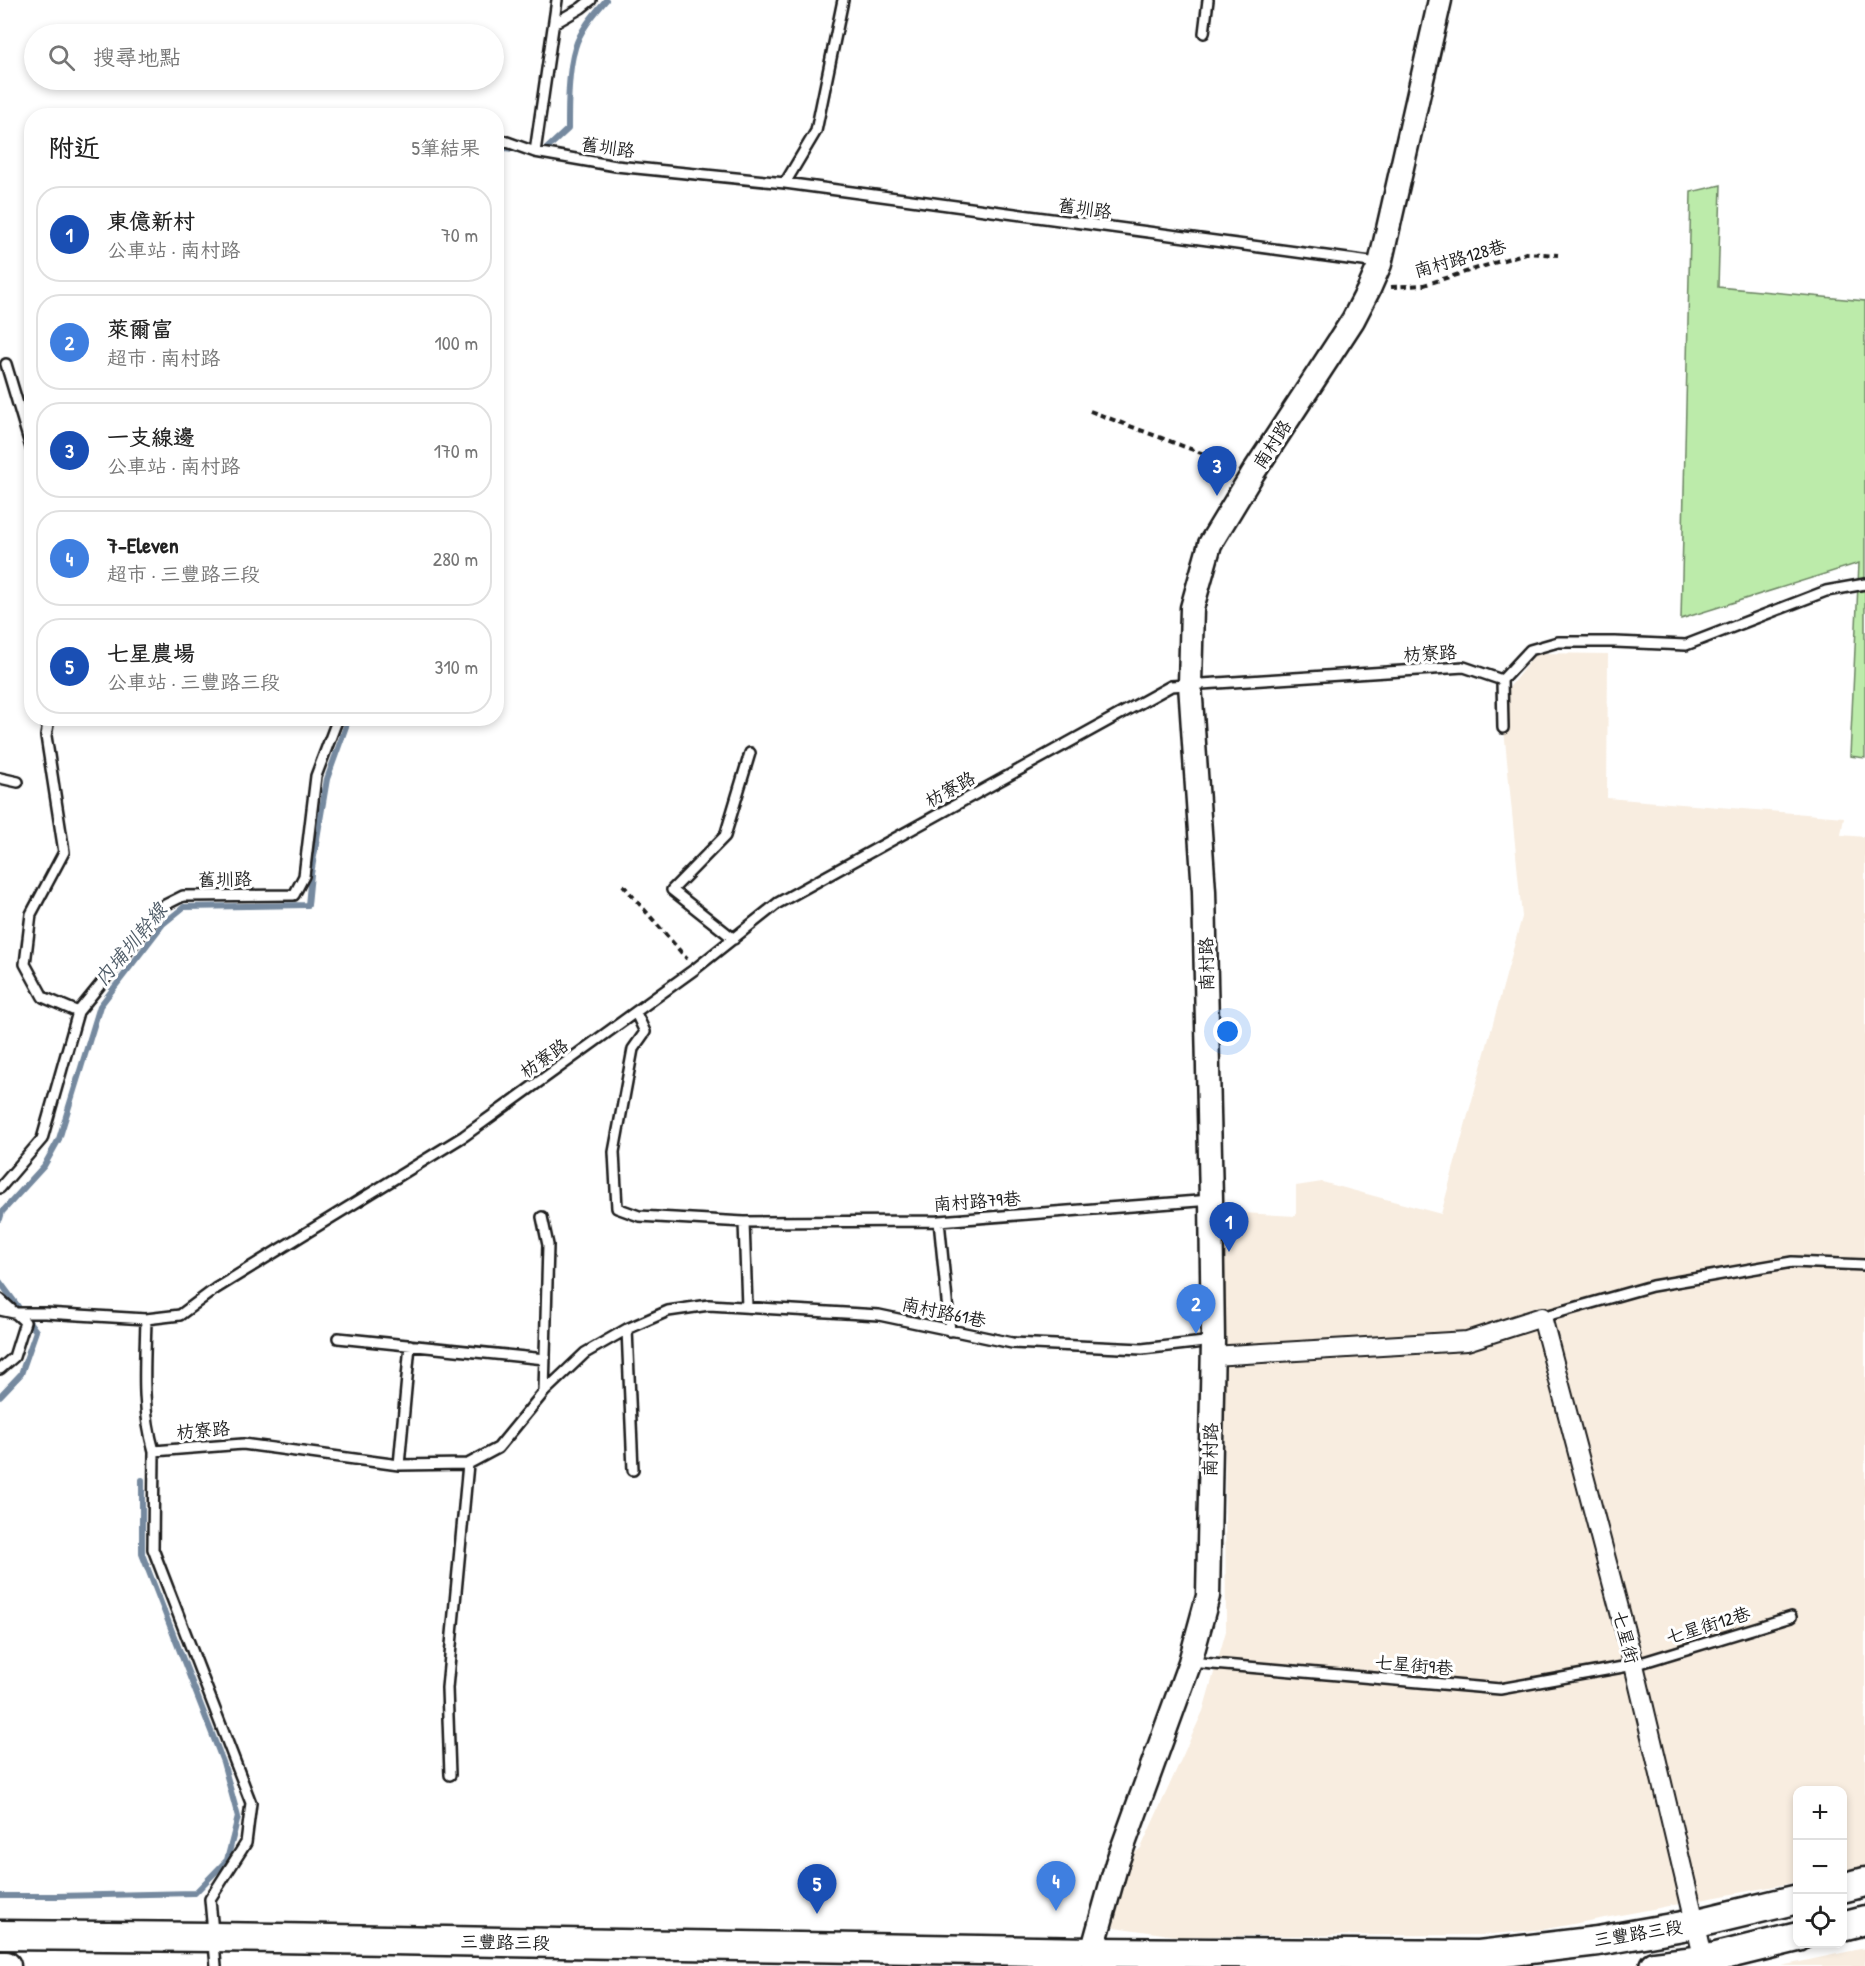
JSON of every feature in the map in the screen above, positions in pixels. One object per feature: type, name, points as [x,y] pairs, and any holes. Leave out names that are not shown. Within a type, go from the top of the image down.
[{"type":"main road","points":[[1847,1887],[1865,1882]]},
{"type":"main road","name":"三豐路三段","points":[[0,1935],[213,1936],[1092,1959],[1479,1955],[1598,1941],[1694,1924],[1793,1900]]},
{"type":"main road","points":[[1847,1925],[1865,1920]]},
{"type":"main road","name":"三豐路三段","points":[[1654,1966],[1704,1960],[1793,1938]]},
{"type":"main road","points":[[0,1966],[6,1966]]},
{"type":"street","name":"南村路","points":[[1092,1959],[1117,1863],[1190,1662],[1208,1596],[1212,1349],[1211,1200],[1204,891],[1190,684],[1192,608],[1210,544],[1253,473],[1353,320],[1380,264],[1440,0]]},
{"type":"street","points":[[1212,1349],[1467,1341],[1542,1317]]},
{"type":"street","name":"七星街","points":[[1542,1317],[1634,1665],[1704,1960]]},
{"type":"lane","points":[[535,152],[555,22],[556,0]]},
{"type":"lane","points":[[555,22],[591,0]]},
{"type":"lane","points":[[786,183],[816,131],[843,0]]},
{"type":"lane","points":[[1204,33],[1208,0]]},
{"type":"lane","name":"舊圳路","points":[[504,141],[535,152],[616,166],[786,183],[1380,264]]},
{"type":"lane","points":[[6,364],[24,424]]},
{"type":"lane","points":[[1503,728],[1502,680],[1530,650],[1558,642],[1686,645],[1827,591],[1865,584]]},
{"type":"lane","name":"枋寮路","points":[[146,1319],[180,1315],[215,1289],[464,1136],[696,969],[778,903],[1171,686],[1464,667],[1502,680]]},
{"type":"lane","points":[[48,726],[46,736],[64,852],[32,915],[26,964],[43,997],[78,1012]]},
{"type":"lane","name":"舊圳路","points":[[0,1188],[42,1138],[78,1012],[165,906],[183,896],[294,895],[304,876],[316,776],[335,726]]},
{"type":"lane","points":[[734,939],[672,890],[725,836],[750,753]]},
{"type":"lane","points":[[0,778],[18,782]]},
{"type":"lane","name":"南村路79巷","points":[[636,1013],[645,1032],[633,1049],[614,1152],[617,1208],[639,1216],[744,1222],[939,1221],[1211,1200]]},
{"type":"lane","points":[[542,1217],[548,1245],[544,1392]]},
{"type":"lane","points":[[939,1221],[950,1330]]},
{"type":"lane","points":[[744,1222],[747,1307]]},
{"type":"lane","points":[[1542,1317],[1652,1286],[1792,1262],[1865,1265]]},
{"type":"lane","points":[[0,1299],[25,1322],[14,1357],[0,1369]]},
{"type":"lane","name":"南村路61巷","points":[[668,1311],[709,1305],[879,1315],[1012,1343],[1142,1349],[1212,1349]]},
{"type":"lane","points":[[0,1310],[14,1313],[45,1312],[146,1319],[145,1406],[154,1451]]},
{"type":"lane","name":"枋寮路","points":[[216,1966],[210,1899],[246,1843],[251,1803],[153,1550],[154,1451],[243,1443],[399,1465],[468,1464],[498,1448],[544,1392],[585,1353],[627,1329],[668,1311]]},
{"type":"lane","points":[[627,1329],[633,1470]]},
{"type":"lane","points":[[338,1338],[545,1359]]},
{"type":"lane","points":[[399,1465],[410,1345]]},
{"type":"lane","points":[[450,1775],[447,1688],[468,1464]]},
{"type":"lane","name":"七星街12巷","points":[[1634,1665],[1791,1617]]},
{"type":"lane","name":"七星街9巷","points":[[1190,1662],[1500,1689],[1634,1665]]},
{"type":"path","name":"南村路128巷","points":[[1369,289],[1424,285],[1526,253],[1558,255]]},
{"type":"path","points":[[1090,411],[1253,473]]},
{"type":"path","points":[[623,885],[696,969]]},
{"type":"shaded area","points":[[1536,653],[1608,654],[1607,798],[1844,817],[1841,835],[1865,837],[1865,1866],[1847,1872],[1847,1786],[1793,1786],[1793,1883],[1546,1929],[1482,1935],[1177,1936],[1100,1925],[1108,1874],[1141,1848],[1203,1711],[1226,1631],[1223,1212],[1296,1216],[1296,1186],[1322,1182],[1441,1214],[1522,917],[1501,698]]},
{"type":"shaded area","points":[[1865,1948],[1865,1966],[1781,1966]]},
{"type":"green space","points":[[1721,185],[1718,287],[1865,301],[1865,758],[1850,756],[1859,563],[1681,619],[1691,192]]},
{"type":"waterway","name":"內埔圳幹線","points":[[540,153],[568,129],[570,77],[577,41],[606,0]]},
{"type":"waterway","name":"內埔圳幹線","points":[[504,148],[521,150]]},
{"type":"waterway","name":"內埔圳幹線","points":[[0,1219],[2,1212],[44,1166],[59,1139],[100,1006],[163,924],[184,907],[308,905],[327,779],[346,726]]},
{"type":"waterway","name":"內埔圳幹線","points":[[0,1282],[36,1331],[21,1374],[0,1396]]},
{"type":"waterway","points":[[0,1896],[195,1893],[227,1860],[238,1817],[223,1762],[142,1554],[142,1480]]},
{"type":"place","name":"一支線邊","points":[[1217,496]]},
{"type":"place","name":"東億新村","points":[[1229,1252]]},
{"type":"place","name":"萊爾富","points":[[1196,1334]]},
{"type":"place","name":"7-Eleven","points":[[1056,1911]]},
{"type":"place","name":"七星農場","points":[[817,1914]]}]
